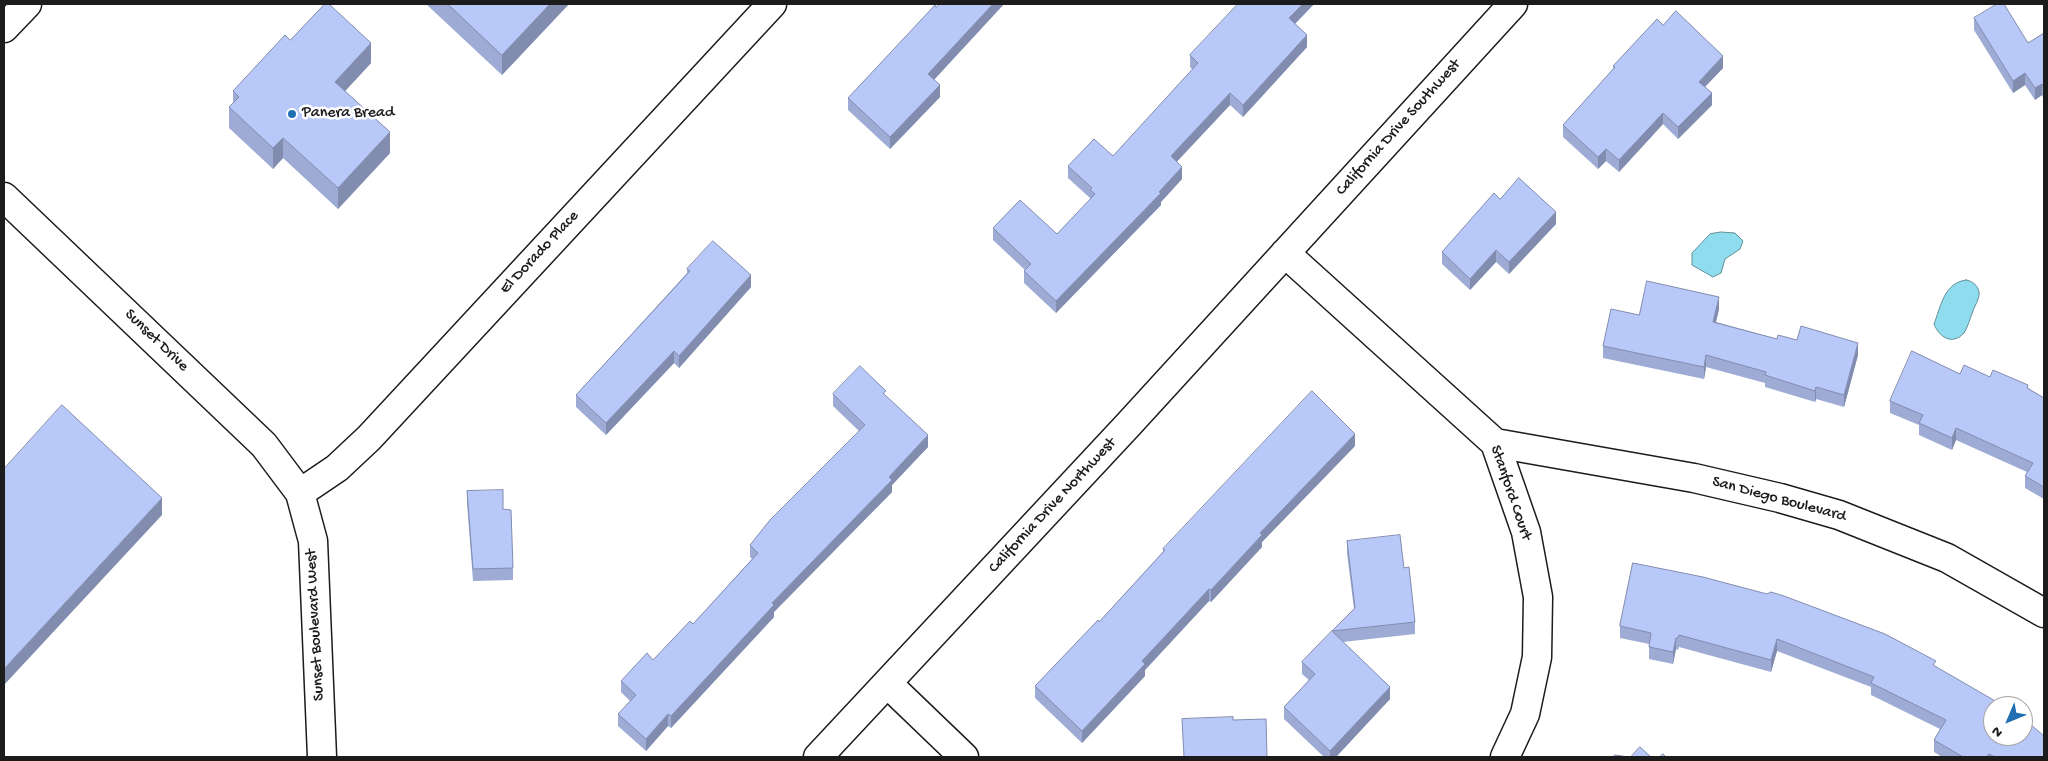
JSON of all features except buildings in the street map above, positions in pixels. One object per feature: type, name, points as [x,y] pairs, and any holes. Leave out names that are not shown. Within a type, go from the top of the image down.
[{"type":"street","points":[[4,28],[27,4]]},
{"type":"street","name":"El Dorado Place","points":[[300,493],[336,468],[369,438],[772,4]]},
{"type":"street","name":"California Drive Southwest","points":[[1285,253],[1513,4]]},
{"type":"street","name":"Sunset Drive","points":[[4,197],[264,445],[300,493]]},
{"type":"street","name":"Stanford Court","points":[[1285,253],[1495,443],[1526,532],[1538,597],[1537,657],[1525,714],[1505,757]]},
{"type":"street","name":"California Drive Northwest","points":[[818,757],[888,684],[1285,253]]},
{"type":"street","name":"San Diego Boulevard","points":[[1495,443],[1694,478],[1780,498],[1839,515],[1947,558],[2044,613]]},
{"type":"street","name":"Sunset Boulevard West","points":[[300,493],[313,541],[322,757]]},
{"type":"street","points":[[888,684],[964,757]]},
{"type":"water","points":[[1721,232],[1735,233],[1743,241],[1740,249],[1725,259],[1721,273],[1713,277],[1692,265],[1692,253],[1710,234]]},
{"type":"water","points":[[1966,280],[1976,285],[1979,292],[1978,299],[1964,333],[1955,339],[1946,338],[1939,333],[1934,324],[1941,303],[1948,290],[1959,282]]},
{"type":"place","name":"Panera Bread","points":[[292,114]]}]
